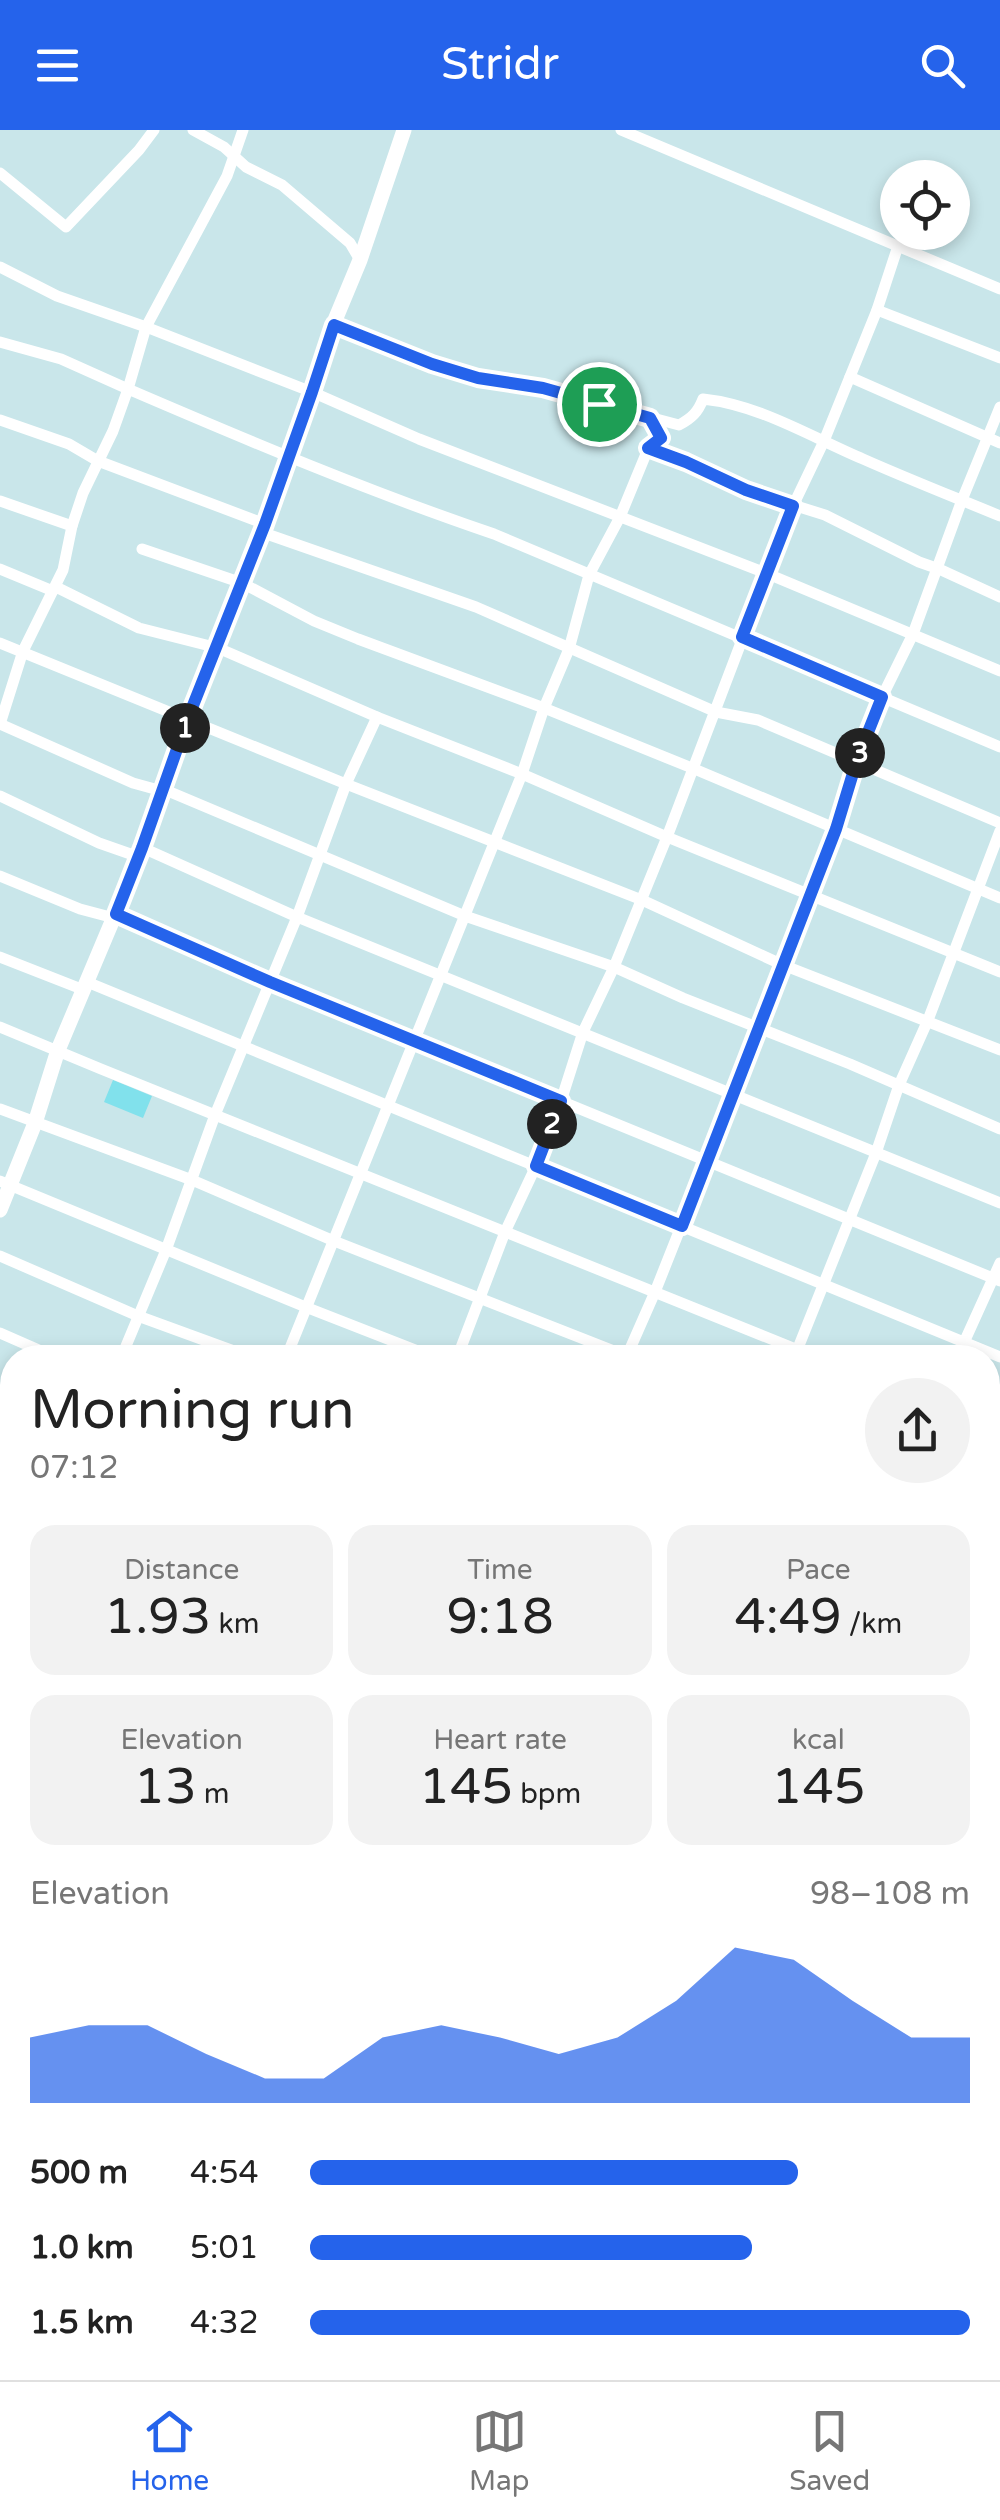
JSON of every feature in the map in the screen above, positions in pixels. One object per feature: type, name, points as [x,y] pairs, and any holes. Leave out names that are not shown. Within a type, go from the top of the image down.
[{"type":"main road","points":[[0,1210],[5,1183],[34,1123],[58,1050],[141,852],[188,718],[263,528],[404,130]]},
{"type":"street","points":[[0,173],[66,227],[154,130]]},
{"type":"street","points":[[192,130],[224,147],[246,167],[282,185],[350,243],[360,260]]},
{"type":"street","points":[[244,130],[227,176],[146,326],[113,432],[83,493],[63,570],[23,651],[0,724],[132,782],[162,790],[464,916],[614,967],[1000,1129]]},
{"type":"street","points":[[621,130],[880,238]]},
{"type":"street","points":[[462,1345],[505,1232],[536,1166],[583,1032],[667,837],[793,506],[877,310],[897,250]]},
{"type":"street","points":[[907,250],[1000,289]]},
{"type":"street","points":[[0,266],[58,296],[146,326],[312,392],[419,439],[768,574],[1000,671]]},
{"type":"street","points":[[877,310],[1000,358]]},
{"type":"street","points":[[334,325],[463,373],[543,388],[679,424],[690,419],[703,399],[724,401],[1000,516]]},
{"type":"street","points":[[0,342],[62,359],[288,457],[494,534],[1000,746]]},
{"type":"street","points":[[850,377],[1000,443]]},
{"type":"street","points":[[633,1345],[836,829],[857,760],[882,697],[914,634],[1000,407]]},
{"type":"street","points":[[292,1345],[522,774],[544,708],[570,649],[590,575],[620,517],[648,448],[661,438],[650,418]]},
{"type":"street","points":[[0,420],[69,444],[98,461],[263,528],[476,607],[716,712],[758,720],[1000,823]]},
{"type":"street","points":[[648,448],[746,490],[826,516],[1000,597]]},
{"type":"street","points":[[0,501],[72,526]]},
{"type":"street","points":[[142,549],[242,583],[344,633],[544,708],[1000,898]]},
{"type":"street","points":[[0,568],[140,628],[218,648],[376,717],[1000,972]]},
{"type":"street","points":[[0,643],[642,900],[783,965],[1000,1050]]},
{"type":"street","points":[[126,1345],[346,784],[376,717]]},
{"type":"street","points":[[0,796],[98,843],[141,852],[1000,1203]]},
{"type":"street","points":[[799,1345],[1000,831]]},
{"type":"street","points":[[0,876],[80,908],[115,916],[997,1280]]},
{"type":"street","points":[[0,957],[243,1045],[971,1345]]},
{"type":"street","points":[[0,1027],[655,1292],[776,1345]]},
{"type":"street","points":[[0,1109],[192,1180],[334,1241],[599,1345]]},
{"type":"street","points":[[5,1183],[403,1345]]},
{"type":"street","points":[[0,1256],[138,1316],[217,1345]]},
{"type":"street","points":[[963,1345],[997,1280],[1000,1263]]},
{"type":"street","points":[[0,1333],[27,1345]]},
{"type":"shaded area","points":[[113,1080],[152,1096],[143,1118],[104,1102]]},
{"type":"route","points":[[334,325],[478,378],[543,388],[599,404],[650,418],[661,438],[648,448],[793,506],[742,637],[882,697],[836,829],[682,1226],[536,1166],[561,1101],[270,982],[116,914],[265,524],[334,325]]}]
